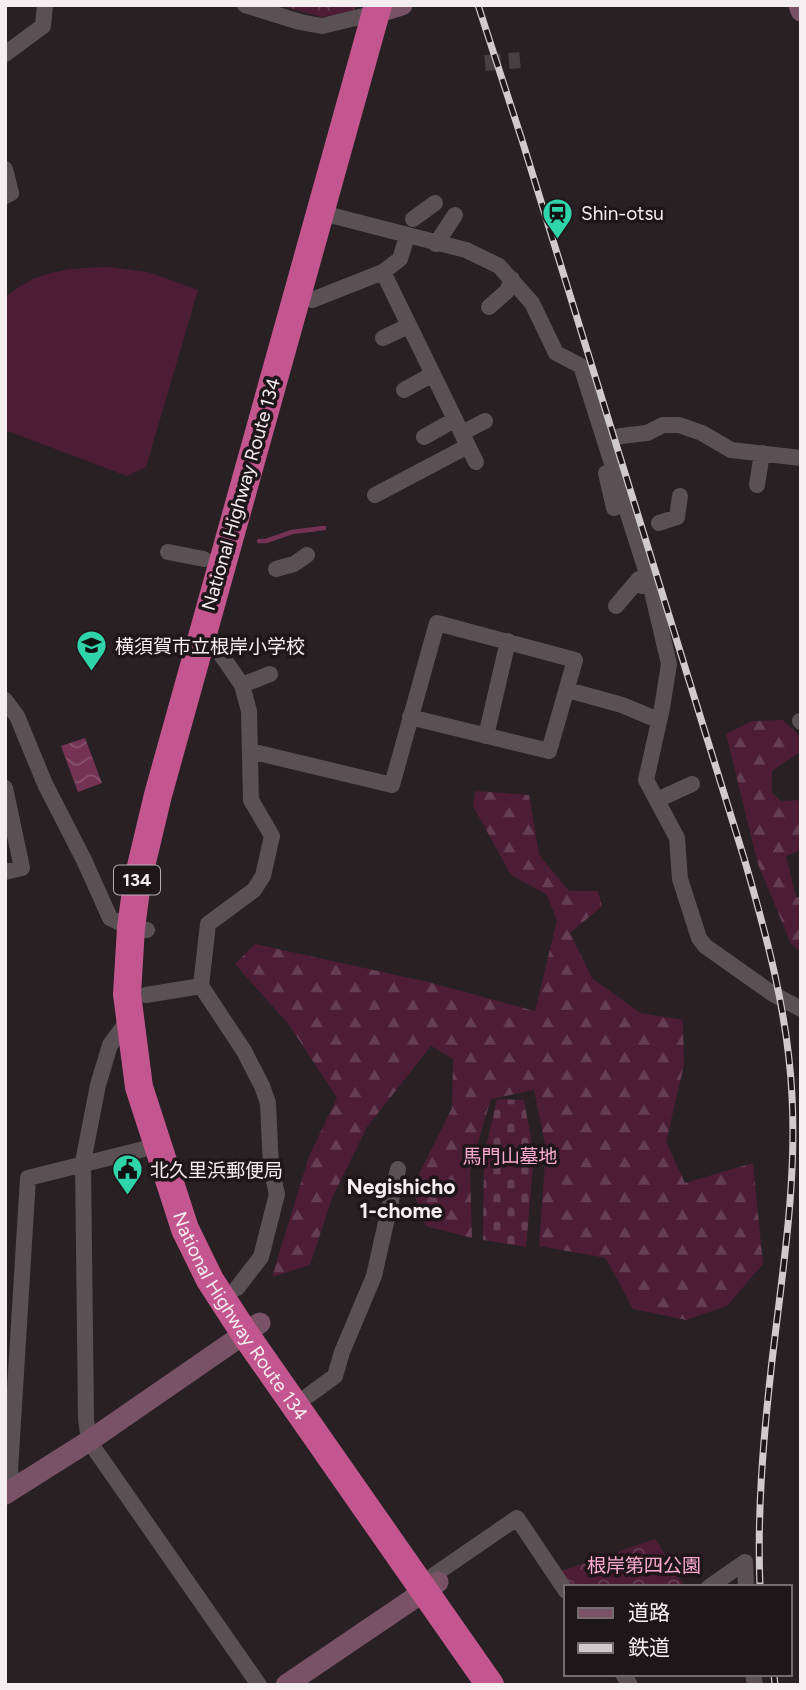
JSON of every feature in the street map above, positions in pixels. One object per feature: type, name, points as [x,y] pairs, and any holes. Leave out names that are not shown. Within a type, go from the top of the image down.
[{"type":"highway","name":"National Highway Route 134","points":[[139,929],[153,887],[173,799],[312,300],[388,7]]},
{"type":"highway","name":"National Highway Route 134","points":[[388,7],[162,782],[137,883],[139,1087],[185,1229],[210,1280],[309,1395],[432,1583],[490,1685]]},
{"type":"highway","name":"National Highway Route 134","points":[[138,1005],[169,1145],[199,1222],[237,1288],[252,1328],[432,1583],[508,1685]]},
{"type":"street","points":[[5,54],[43,26],[45,5]]},
{"type":"street","points":[[245,5],[322,26],[388,7]]},
{"type":"street","points":[[799,5],[801,11]]},
{"type":"street","points":[[5,169],[12,193],[5,196]]},
{"type":"street","points":[[413,219],[435,204]]},
{"type":"street","points":[[436,244],[456,215]]},
{"type":"street","points":[[334,216],[466,250],[499,266],[532,303],[556,353],[581,366],[650,583],[669,664],[646,780],[677,838],[680,879],[699,938],[705,946],[773,994],[801,1009]]},
{"type":"street","points":[[312,300],[383,272],[400,259],[407,236]]},
{"type":"street","points":[[383,272],[477,462]]},
{"type":"street","points":[[489,307],[507,291],[512,279]]},
{"type":"street","points":[[383,338],[408,326]]},
{"type":"street","points":[[404,390],[433,374]]},
{"type":"street","points":[[375,495],[462,433],[485,421]]},
{"type":"street","points":[[614,508],[599,443],[605,439],[647,433],[663,425],[679,425],[702,433],[731,450],[801,458]]},
{"type":"street","points":[[424,437],[462,433]]},
{"type":"street","points":[[757,485],[762,453]]},
{"type":"street","points":[[659,523],[677,517],[680,496]]},
{"type":"street","points":[[168,552],[204,559]]},
{"type":"street","points":[[276,569],[295,564],[307,555]]},
{"type":"street","points":[[616,606],[639,579],[642,586],[650,583]]},
{"type":"street","points":[[250,751],[392,785],[437,623],[575,660],[549,751],[411,717]]},
{"type":"street","points":[[486,736],[508,641]]},
{"type":"street","points":[[215,646],[242,685],[249,711],[251,800],[272,836],[263,876],[254,890],[208,924],[201,986],[244,1051],[268,1104],[271,1168],[277,1194],[261,1257],[237,1288]]},
{"type":"street","points":[[242,685],[270,674]]},
{"type":"street","points":[[568,690],[622,705],[658,720]]},
{"type":"street","points":[[5,700],[110,918],[139,929]]},
{"type":"street","points":[[657,800],[691,785]]},
{"type":"street","points":[[5,872],[22,868],[6,793]]},
{"type":"street","points":[[668,858],[672,828]]},
{"type":"street","points":[[201,986],[138,1005],[110,1045],[97,1086],[83,1166],[86,1419],[89,1441],[259,1685]]},
{"type":"street","points":[[10,1492],[28,1178],[156,1146]]},
{"type":"street","points":[[309,1395],[335,1376],[342,1352],[388,1242],[398,1169]]},
{"type":"street","points":[[10,1492],[89,1441],[252,1328]]},
{"type":"street","points":[[286,1685],[432,1583],[517,1518],[564,1588]]},
{"type":"street","points":[[712,1585],[745,1562],[746,1585]]},
{"type":"green space","points":[[279,5],[355,5],[354,12],[321,17]]},
{"type":"green space","points":[[109,267],[148,272],[198,290],[146,467],[127,476],[5,430],[5,298],[28,281],[54,272]]},
{"type":"green space","points":[[783,720],[801,737],[801,751],[772,771],[772,793],[781,801],[801,800],[801,850],[786,856],[796,897],[801,898],[801,952],[791,944],[758,864],[726,734],[752,721]]},
{"type":"green space","points":[[475,791],[529,795],[539,855],[569,891],[598,891],[602,906],[570,933],[592,978],[640,1013],[683,1020],[684,1065],[666,1142],[685,1183],[753,1163],[763,1264],[727,1306],[686,1320],[633,1309],[606,1258],[539,1246],[546,1149],[534,1090],[491,1099],[470,1169],[472,1238],[426,1226],[412,1188],[452,1108],[453,1059],[431,1046],[367,1127],[332,1198],[310,1265],[272,1277],[309,1156],[337,1098],[290,1026],[235,964],[255,944],[428,982],[535,1011],[557,920],[546,894],[511,875],[473,806]]},
{"type":"green space","name":"馬門山墓地","points":[[497,1099],[524,1100],[534,1155],[526,1247],[483,1240],[484,1156]]},
{"type":"green space","name":"根岸第四公園","points":[[655,1539],[684,1585],[572,1585],[561,1571]]},
{"type":"water","points":[[85,738],[102,783],[78,792],[61,746]]},
{"type":"waterway","points":[[259,541],[292,532],[324,528]]},
{"type":"tunnel","points":[[485,63],[520,60]]},
{"type":"railway","points":[[478,5],[744,858],[781,1005],[790,1065],[792,1165],[763,1451],[759,1532],[760,1585]]},
{"type":"railway","points":[[774,1676],[775,1685]]},
{"type":"place","name":"Shin-otsu","points":[[558,240]]},
{"type":"place","name":"横須賀市立根岸小学校","points":[[92,673]]},
{"type":"place","name":"北久里浜郵便局","points":[[127,1197]]},
{"type":"district","name":"Negishicho 1-chome","points":[[401,1198]]}]
